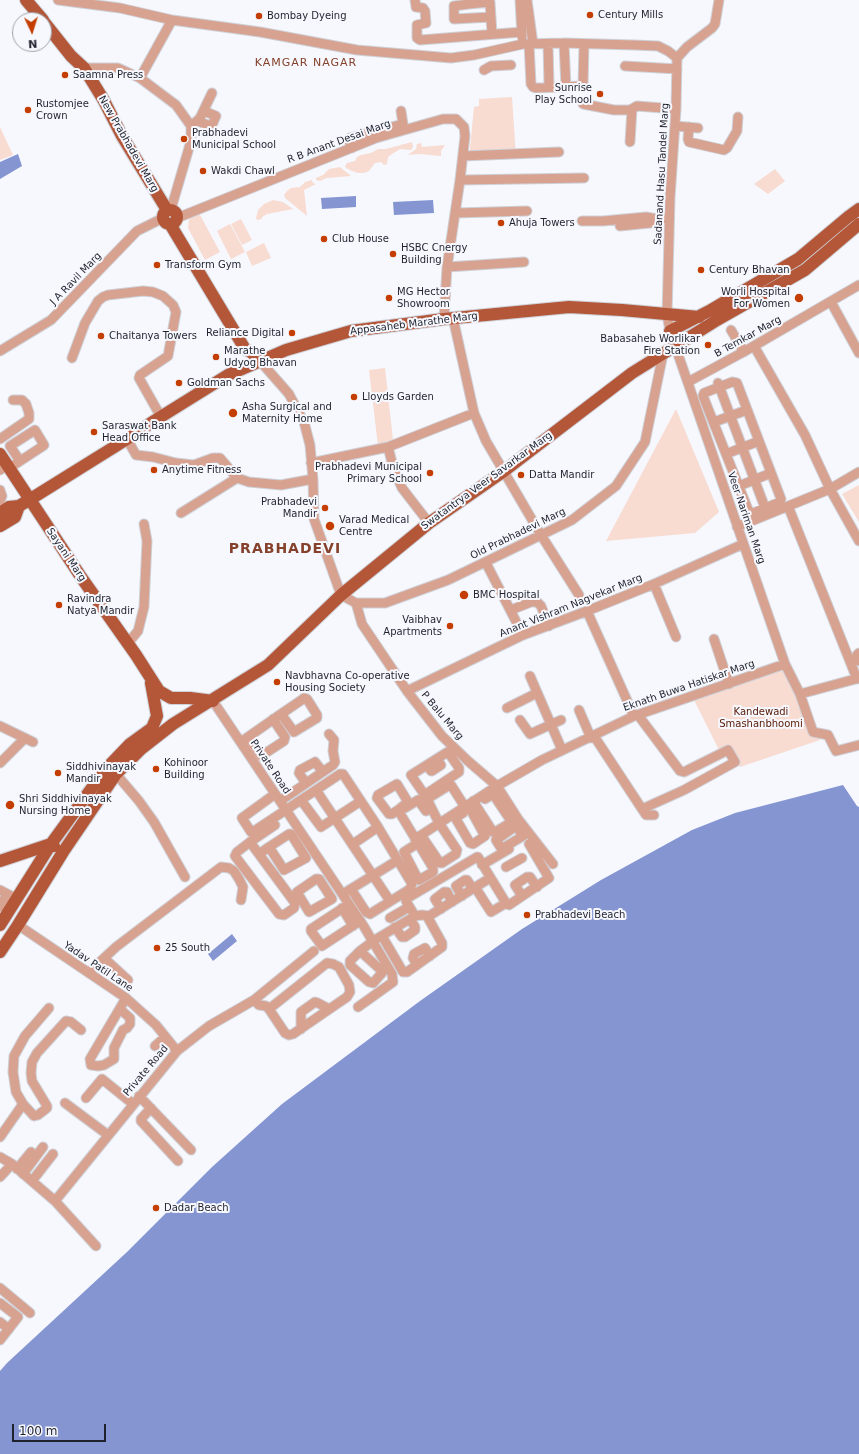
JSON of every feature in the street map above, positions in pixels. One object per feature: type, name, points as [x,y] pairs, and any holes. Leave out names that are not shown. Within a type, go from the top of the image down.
[{"type":"main road","name":"New Prabhadevi Marg","points":[[26,0],[36,12]]},
{"type":"main road","name":"New Prabhadevi Marg","points":[[52,32],[71,56],[84,68],[122,136],[171,217],[252,345],[251,352],[260,361]]},
{"type":"main road","points":[[670,331],[699,317],[798,259],[859,209]]},
{"type":"main road","points":[[848,217],[858,228]]},
{"type":"main road","name":"Swatantrya Veer Savarkar Marg","points":[[0,952],[116,774],[141,749],[173,724],[213,701],[268,665],[341,594],[429,523],[504,471],[632,373],[717,320],[805,270],[858,228]]},
{"type":"main road","name":"Appasaheb Marathe Marg","points":[[24,503],[228,375],[286,350],[351,331],[448,318],[569,308],[622,310],[699,317]]},
{"type":"main road","name":"Sayani Marg","points":[[3,464],[24,503],[128,644],[148,675]]},
{"type":"main road","points":[[0,513],[9,507],[24,503]]},
{"type":"main road","points":[[0,526],[15,517],[24,503]]},
{"type":"main road","points":[[148,675],[159,691],[171,698],[190,698],[213,701]]},
{"type":"main road","points":[[0,925],[8,895],[51,844],[105,770],[130,744],[152,728],[157,716],[154,696],[148,675]]},
{"type":"main road","points":[[1,860],[51,844],[64,852]]},
{"type":"street","points":[[58,0],[120,8],[172,20],[260,32],[357,50],[451,58],[528,44],[564,43],[658,46],[677,58],[687,47],[715,24],[719,0]]},
{"type":"street","points":[[415,0],[416,7],[423,8],[426,11],[426,23],[419,24],[416,27],[418,40],[522,32]]},
{"type":"street","points":[[520,0],[522,32],[528,44]]},
{"type":"street","points":[[527,0],[531,86],[536,88],[582,87],[584,85],[584,44]]},
{"type":"street","points":[[491,17],[454,20],[454,6],[468,2],[490,1],[491,17],[492,34]]},
{"type":"street","points":[[140,78],[172,20]]},
{"type":"street","points":[[564,43],[566,87]]},
{"type":"street","points":[[548,44],[549,87]]},
{"type":"street","points":[[484,70],[491,66],[508,65],[502,49]]},
{"type":"street","name":"Sadanand Hasu Tandel Marg","points":[[670,331],[667,315],[677,58]]},
{"type":"street","points":[[625,66],[676,69]]},
{"type":"street","points":[[84,68],[118,68],[140,78],[176,105],[194,124],[210,126],[212,125],[216,116],[204,111]]},
{"type":"street","points":[[171,217],[194,124],[204,111],[212,93]]},
{"type":"street","points":[[583,104],[614,110],[632,109],[638,106],[676,109]]},
{"type":"street","points":[[630,142],[632,109]]},
{"type":"street","points":[[352,148],[349,141],[353,137],[403,124],[401,111]]},
{"type":"street","points":[[675,126],[694,127],[688,139],[689,142],[724,150],[727,148],[737,131],[738,117]]},
{"type":"street","name":"R B Anant Desai Marg","points":[[171,217],[376,138],[443,119],[456,119],[464,127],[465,136],[447,266],[448,318],[474,413],[486,441],[540,535],[579,596]]},
{"type":"street","points":[[463,156],[559,152]]},
{"type":"street","points":[[460,180],[584,178]]},
{"type":"street","points":[[455,213],[527,211]]},
{"type":"street","points":[[582,221],[603,221],[646,216],[657,219],[670,218]]},
{"type":"street","name":"J A Ravil Marg","points":[[0,351],[50,320],[137,231],[171,217]]},
{"type":"street","points":[[609,227],[650,223],[657,219]]},
{"type":"street","points":[[447,266],[524,262]]},
{"type":"street","name":"B Temkar Marg","points":[[688,382],[744,352],[859,285]]},
{"type":"street","points":[[72,358],[85,323],[98,301],[103,297],[143,290],[163,296],[173,305],[176,312],[168,356],[140,375],[139,378],[161,417]]},
{"type":"street","points":[[831,302],[856,341],[859,353]]},
{"type":"street","points":[[731,330],[744,352]]},
{"type":"street","name":"Veer Nariman Marg","points":[[670,331],[785,664],[800,694],[813,732],[828,735],[836,751],[859,745]]},
{"type":"street","points":[[754,346],[805,435],[830,489],[859,541]]},
{"type":"street","name":"Old Prabhadevi Marg","points":[[356,603],[384,603],[448,580],[486,563],[572,520],[616,486],[645,442],[663,354]]},
{"type":"street","name":"New Prabhadevi Marg","points":[[260,361],[289,394],[302,415],[310,445],[314,519],[341,594]]},
{"type":"street","points":[[738,527],[767,511],[781,501],[736,383],[732,382],[719,385],[703,394],[750,513],[752,514],[767,511],[788,506],[830,489],[859,472]]},
{"type":"street","points":[[719,385],[767,511]]},
{"type":"street","points":[[0,440],[29,419],[26,404],[22,400],[13,400]]},
{"type":"street","points":[[714,422],[747,410]]},
{"type":"street","points":[[311,462],[388,447],[474,413]]},
{"type":"street","points":[[0,449],[38,424]]},
{"type":"street","points":[[128,439],[136,455],[194,465],[213,458],[220,458],[237,478],[249,482],[281,485],[313,479]]},
{"type":"street","points":[[726,454],[759,441]]},
{"type":"street","points":[[388,447],[394,470],[402,488],[429,523]]},
{"type":"street","points":[[3,464],[20,461]]},
{"type":"street","points":[[739,486],[771,473]]},
{"type":"street","points":[[181,513],[237,478]]},
{"type":"street","points":[[0,490],[2,496],[0,501]]},
{"type":"street","points":[[788,506],[857,675],[800,694]]},
{"type":"street","points":[[128,644],[138,631],[144,607],[147,541],[144,524]]},
{"type":"street","name":"Anant Vishram Nagvekar Marg","points":[[407,691],[523,635],[654,584],[743,544]]},
{"type":"street","points":[[486,563],[523,635]]},
{"type":"street","points":[[654,584],[676,636]]},
{"type":"street","points":[[341,594],[356,603]]},
{"type":"street","points":[[539,597],[550,625]]},
{"type":"street","points":[[511,610],[531,602],[536,602],[541,606],[550,625]]},
{"type":"street","name":"P Balu Marg","points":[[356,603],[362,624],[407,691],[451,750],[497,786],[528,837],[553,864]]},
{"type":"street","points":[[587,611],[636,716],[680,771],[684,772],[728,750],[735,762],[683,791],[642,810]]},
{"type":"street","points":[[714,639],[729,684]]},
{"type":"street","points":[[859,653],[857,655],[859,661]]},
{"type":"street","name":"Eknath Buwa Hatiskar Marg","points":[[419,839],[497,786],[562,750],[636,716],[785,664]]},
{"type":"street","points":[[530,676],[562,750]]},
{"type":"street","points":[[506,708],[537,693]]},
{"type":"street","name":"Private Road","points":[[213,701],[244,740],[277,797],[342,894],[345,906],[373,941],[392,974],[393,982],[358,1007]]},
{"type":"street","points":[[579,710],[592,737],[642,810],[646,815],[654,815]]},
{"type":"street","points":[[273,720],[286,739],[261,756],[244,740],[281,714]]},
{"type":"street","points":[[520,720],[530,734],[561,720]]},
{"type":"street","points":[[0,726],[29,740],[0,763]]},
{"type":"street","points":[[288,812],[253,832],[251,832],[242,819],[289,790],[306,783],[333,765],[336,762],[333,751],[334,740],[329,734]]},
{"type":"street","points":[[451,750],[459,768],[459,772],[424,794],[411,776],[451,750]]},
{"type":"street","points":[[306,783],[299,773],[300,770],[315,762],[323,772]]},
{"type":"street","points":[[116,774],[139,801],[154,822],[185,877]]},
{"type":"street","points":[[250,842],[295,903],[294,908],[284,915],[279,914],[235,856],[237,852],[301,800],[342,774],[345,776],[412,882],[412,886],[393,910]]},
{"type":"street","points":[[439,825],[427,802],[429,797],[451,785],[470,805]]},
{"type":"street","points":[[316,790],[374,875],[393,910]]},
{"type":"street","points":[[301,800],[319,826],[322,826],[361,801]]},
{"type":"street","points":[[419,800],[439,825],[457,850],[456,854],[442,863],[440,863],[419,839],[399,811],[419,800]]},
{"type":"street","points":[[352,844],[378,827]]},
{"type":"street","points":[[474,888],[492,912],[506,904],[509,904],[537,887],[549,877],[528,837],[482,865]]},
{"type":"street","points":[[259,854],[269,847]]},
{"type":"street","points":[[505,851],[514,863]]},
{"type":"street","points":[[395,927],[402,937],[405,937],[415,930],[406,899],[474,857],[478,857],[506,904]]},
{"type":"street","points":[[342,894],[398,860]]},
{"type":"street","points":[[89,972],[116,947],[221,867],[229,868],[234,871],[239,878],[243,887],[241,900]]},
{"type":"street","points":[[522,896],[515,886],[529,876],[537,887]]},
{"type":"street","points":[[427,916],[441,909],[490,878]]},
{"type":"street","points":[[326,889],[335,883]]},
{"type":"street","points":[[351,889],[367,913],[409,907]]},
{"type":"street","points":[[0,906],[8,895]]},
{"type":"street","points":[[345,906],[312,929],[311,931],[322,946],[359,924]]},
{"type":"street","points":[[360,951],[395,927],[412,917],[422,914],[427,916],[442,945],[441,948],[407,972],[403,972],[382,936]]},
{"type":"street","name":"Yadav Patil Lane","points":[[18,925],[69,961],[89,972],[126,998],[156,1025],[161,1042],[170,1057]]},
{"type":"street","name":"Private Road","points":[[55,1201],[170,1057],[209,1026],[254,1000],[314,951]]},
{"type":"street","points":[[104,958],[129,979],[116,991]]},
{"type":"street","points":[[254,1000],[258,1006],[267,1008],[285,1033],[290,1035],[347,997],[350,992],[350,984],[339,967],[333,964],[322,963],[316,966],[267,1008]]},
{"type":"street","points":[[120,1009],[130,1018],[130,1024],[124,1030],[114,1048],[114,1059],[104,1065],[91,1065],[90,1059],[126,998]]},
{"type":"street","points":[[301,1029],[301,1012],[315,1002],[329,1010]]},
{"type":"street","points":[[49,1008],[25,1036],[14,1056],[13,1072],[16,1092],[22,1104],[34,1116],[38,1115],[47,1108],[47,1106],[32,1081],[32,1062],[37,1053],[66,1021],[71,1022],[81,1030]]},
{"type":"street","points":[[86,1098],[102,1079],[133,1104]]},
{"type":"street","points":[[139,1096],[190,1150]]},
{"type":"street","points":[[64,1103],[108,1135]]},
{"type":"street","points":[[0,1137],[22,1104]]},
{"type":"street","points":[[151,1108],[141,1119],[141,1121],[178,1161]]},
{"type":"street","points":[[167,1149],[178,1137]]},
{"type":"street","points":[[0,1177],[19,1169],[43,1147]]},
{"type":"street","points":[[19,1169],[31,1152]]},
{"type":"street","points":[[34,1179],[53,1154]]},
{"type":"street","points":[[0,1157],[34,1179],[96,1246]]},
{"type":"street","points":[[0,1288],[30,1313]]},
{"type":"street","points":[[0,1303],[18,1317],[0,1340]]},
{"type":"street","points":[[0,1322],[9,1329]]},
{"type":"green space","points":[[512,97],[516,156],[469,159],[474,107],[479,106],[479,99]]},
{"type":"green space","points":[[0,127],[13,155],[0,160]]},
{"type":"green space","points":[[412,142],[413,147],[411,150],[400,149],[388,157],[387,164],[384,165],[381,162],[375,163],[369,171],[364,173],[352,171],[345,166],[347,163],[355,161],[357,157],[361,155],[371,153],[378,149],[386,149]]},
{"type":"green space","points":[[421,143],[422,147],[445,145],[441,151],[441,156],[419,154],[408,155],[416,149],[417,144]]},
{"type":"green space","points":[[340,167],[351,176],[327,178],[320,181],[316,180],[316,178],[323,175],[329,169]]},
{"type":"green space","points":[[775,169],[785,181],[768,194],[754,184]]},
{"type":"green space","points":[[312,180],[313,183],[316,184],[304,190],[307,216],[285,198],[284,195],[291,188],[300,187],[305,182]]},
{"type":"green space","points":[[273,200],[283,202],[293,209],[267,214],[262,217],[262,219],[257,220],[258,210],[264,204]]},
{"type":"green space","points":[[199,213],[220,252],[205,260],[188,228],[189,219]]},
{"type":"green space","points":[[241,219],[252,240],[242,245],[231,224]]},
{"type":"green space","points":[[230,224],[245,252],[231,259],[217,231]]},
{"type":"green space","points":[[264,243],[271,258],[252,266],[246,252]]},
{"type":"green space","points":[[385,368],[393,440],[378,446],[369,370]]},
{"type":"green space","points":[[676,409],[719,512],[695,533],[606,541]]},
{"type":"green space","points":[[859,485],[859,522],[842,494]]},
{"type":"green space","name":"Kandewadi Smashanbhoomi","points":[[789,666],[820,740],[740,767],[732,748],[720,752],[694,700]]},
{"type":"water","points":[[18,154],[22,166],[0,179],[0,162]]},
{"type":"water","points":[[356,196],[356,207],[322,209],[321,198]]},
{"type":"water","points":[[433,200],[434,213],[394,215],[393,202]]},
{"type":"water","points":[[843,785],[859,807],[859,1454],[0,1454],[0,1371],[127,1252],[212,1167],[282,1104],[420,1001],[522,929],[601,880],[692,830],[735,813]]},
{"type":"water","points":[[232,934],[237,941],[213,961],[208,954]]},
{"type":"place","name":"Century Mills","points":[[590,15]]},
{"type":"place","name":"Bombay Dyeing","points":[[259,16]]},
{"type":"place","name":"Saamna Press","points":[[65,75]]},
{"type":"place","name":"Sunrise Play School","points":[[600,94]]},
{"type":"place","name":"Rustomjee Crown","points":[[28,110]]},
{"type":"place","name":"Prabhadevi Municipal School","points":[[184,139]]},
{"type":"place","name":"Wakdi Chawl","points":[[203,171]]},
{"type":"place","name":"Ahuja Towers","points":[[501,223]]},
{"type":"place","name":"Club House","points":[[324,239]]},
{"type":"place","name":"HSBC Cnergy Building","points":[[393,254]]},
{"type":"place","name":"Transform Gym","points":[[157,265]]},
{"type":"place","name":"Century Bhavan","points":[[701,270]]},
{"type":"place","name":"MG Hector Showroom","points":[[389,298]]},
{"type":"place","name":"Worli Hospital For Women","points":[[799,298]]},
{"type":"place","name":"Reliance Digital","points":[[292,333]]},
{"type":"place","name":"Chaitanya Towers","points":[[101,336]]},
{"type":"place","name":"Babasaheb Worlikar Fire Station","points":[[708,345]]},
{"type":"place","name":"Marathe Udyog Bhavan","points":[[216,357]]},
{"type":"place","name":"Goldman Sachs","points":[[179,383]]},
{"type":"place","name":"Lloyds Garden","points":[[354,397]]},
{"type":"place","name":"Asha Surgical and Maternity Home","points":[[233,413]]},
{"type":"place","name":"Saraswat Bank Head Office","points":[[94,432]]},
{"type":"place","name":"Anytime Fitness","points":[[154,470]]},
{"type":"place","name":"Prabhadevi Municipal Primary School","points":[[430,473]]},
{"type":"place","name":"Datta Mandir","points":[[521,475]]},
{"type":"place","name":"Prabhadevi Mandir","points":[[325,508]]},
{"type":"place","name":"Varad Medical Centre","points":[[330,526]]},
{"type":"place","name":"BMC Hospital","points":[[464,595]]},
{"type":"place","name":"Ravindra Natya Mandir","points":[[59,605]]},
{"type":"place","name":"Vaibhav Apartments","points":[[450,626]]},
{"type":"place","name":"Navbhavna Co-operative Housing Society","points":[[277,682]]},
{"type":"place","name":"Kohinoor Building","points":[[156,769]]},
{"type":"place","name":"Siddhivinayak Mandir","points":[[58,773]]},
{"type":"place","name":"Shri Siddhivinayak Nursing Home","points":[[10,805]]},
{"type":"place","name":"Prabhadevi Beach","points":[[527,915]]},
{"type":"place","name":"25 South","points":[[157,948]]},
{"type":"place","name":"Dadar Beach","points":[[156,1208]]},
{"type":"district","name":"KAMGAR NAGAR","points":[[306,63]]},
{"type":"district","name":"PRABHADEVI","points":[[285,549]]}]
